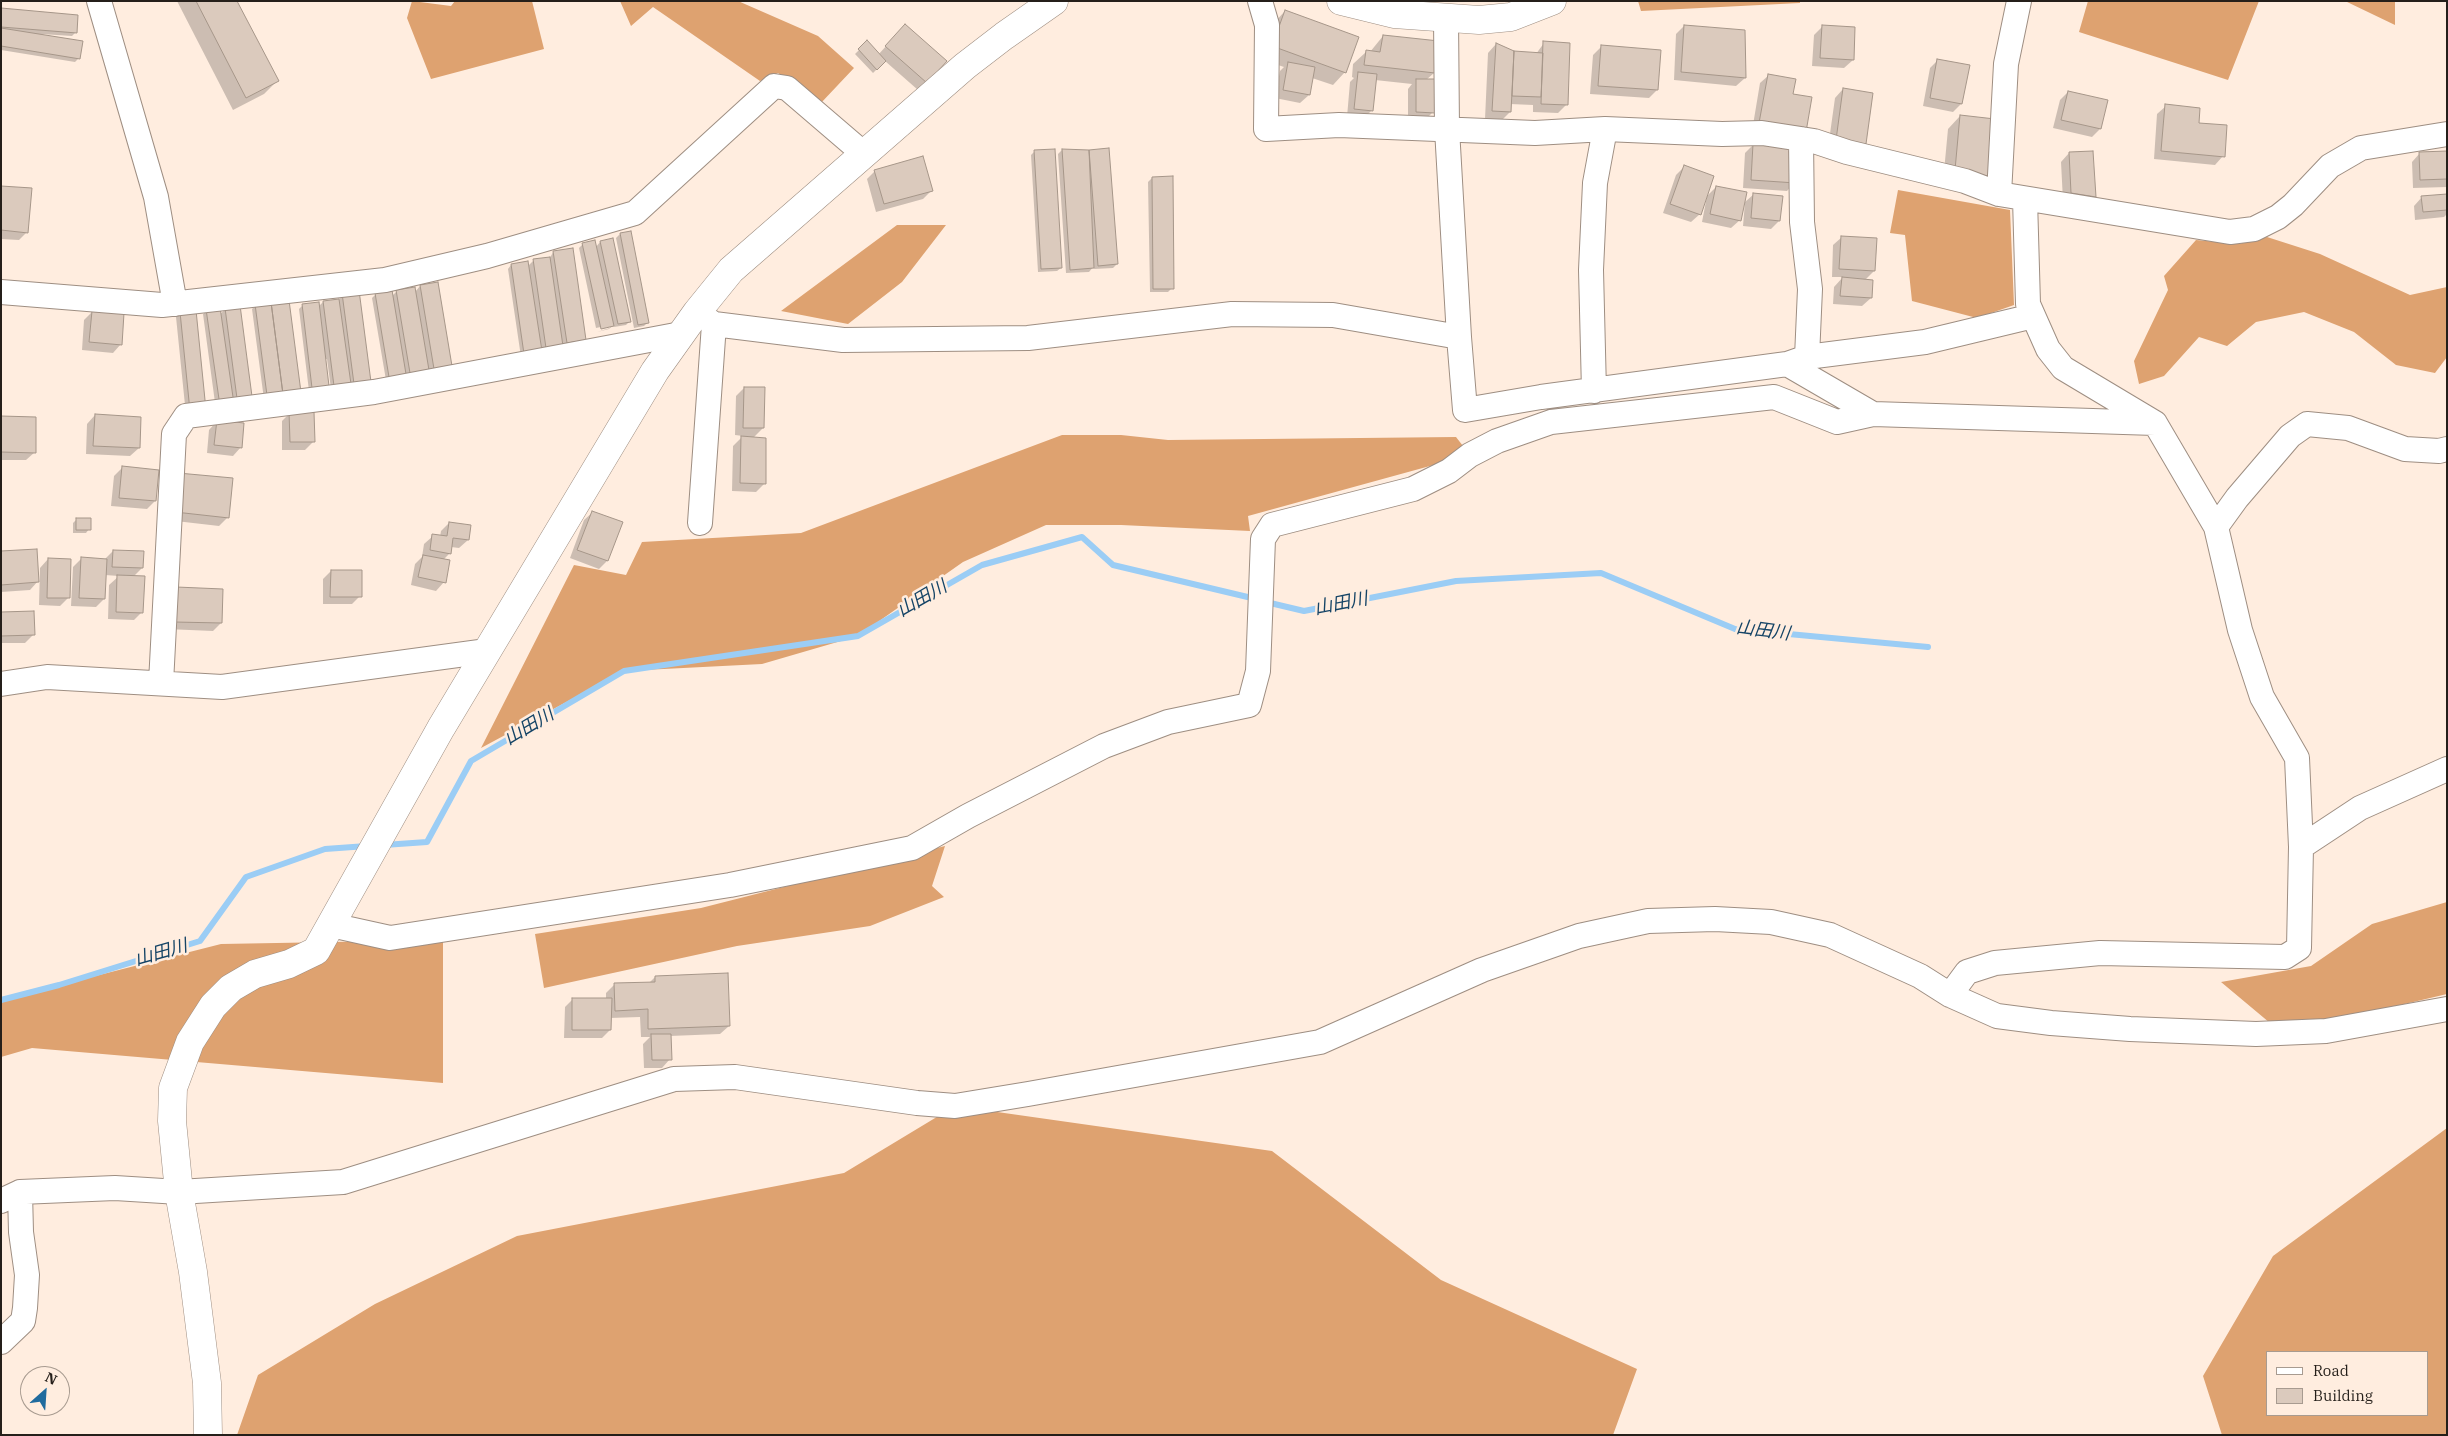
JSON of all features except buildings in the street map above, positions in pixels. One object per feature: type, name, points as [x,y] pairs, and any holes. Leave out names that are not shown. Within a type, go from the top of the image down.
[{"type":"street","points":[[99,1],[156,197],[176,304]]},
{"type":"street","points":[[700,523],[705,318],[730,270],[1004,36],[1054,1]]},
{"type":"street","points":[[1260,1],[1266,26],[1266,129],[1339,125],[1535,132],[1606,129],[1722,134],[1762,133],[1801,139],[1965,181],[1999,194],[2230,232],[2254,229],[2278,217],[2293,205],[2330,166],[2361,148],[2447,134]]},
{"type":"street","points":[[1341,1],[1394,14],[1479,20],[1511,17],[1552,1]]},
{"type":"street","points":[[1999,194],[2006,64],[2019,1]]},
{"type":"street","points":[[1446,18],[1447,129],[1465,410],[1925,342],[2034,316]]},
{"type":"street","points":[[1,292],[162,305],[176,304],[385,280],[487,256],[635,213],[774,86],[788,88],[864,154]]},
{"type":"street","points":[[1594,391],[1591,270],[1595,183],[1606,129]]},
{"type":"street","points":[[1797,360],[1810,289],[1802,222],[1801,139]]},
{"type":"street","points":[[1950,995],[1967,972],[2004,962],[2100,952],[2285,957],[2298,948],[2301,847],[2297,758],[2262,697],[2240,630],[2216,527],[2155,423],[2062,368],[2048,349],[2028,304],[2025,199]]},
{"type":"street","points":[[208,1435],[207,1382],[197,1301],[179,1192],[172,1120],[173,1088],[190,1042],[213,1006],[231,988],[255,974],[288,964],[316,951],[487,651],[650,379],[681,334],[705,318],[843,340],[1028,338],[1232,314],[1333,315],[1459,337]]},
{"type":"street","points":[[161,683],[174,434],[186,416],[374,392],[681,334]]},
{"type":"street","points":[[1797,360],[1873,414]]},
{"type":"street","points":[[331,925],[390,938],[730,885],[912,848],[968,816],[1104,746],[1168,722],[1249,705],[1258,671],[1263,539],[1272,525],[1413,489],[1497,441],[1551,422],[1774,398],[1836,422],[1873,414],[2155,423]]},
{"type":"street","points":[[2216,527],[2237,498],[2290,436],[2306,424],[2348,428],[2405,449],[2439,451],[2447,449]]},
{"type":"street","points":[[1,684],[47,677],[222,687],[487,651]]},
{"type":"street","points":[[2301,847],[2360,808],[2447,769]]},
{"type":"street","points":[[1,1342],[23,1321],[25,1308],[26,1275],[21,1232],[11,1196],[115,1188],[179,1192],[343,1182],[674,1079],[735,1077],[917,1103],[955,1106],[1263,1054],[1320,1042],[1482,970],[1579,936],[1648,920],[1715,918],[1771,922],[1830,935],[1920,976],[1950,995],[1996,1016],[2130,1029],[2256,1034],[2326,1031],[2447,1009]]},
{"type":"shaded area","points":[[412,1],[451,6],[455,1],[532,1],[544,49],[431,79],[407,18]]},
{"type":"shaded area","points":[[620,1],[738,1],[818,36],[854,68],[820,104],[778,73],[760,81],[653,7],[631,26]]},
{"type":"shaded area","points":[[1638,1],[1800,1],[1800,3],[1641,11]]},
{"type":"shaded area","points":[[2088,1],[2259,1],[2228,80],[2079,32]]},
{"type":"shaded area","points":[[2345,1],[2395,1],[2395,25]]},
{"type":"shaded area","points":[[1898,190],[2010,210],[2014,305],[1977,318],[1912,301],[1905,235],[1890,233]]},
{"type":"shaded area","points":[[897,225],[946,225],[902,282],[848,324],[781,311]]},
{"type":"shaded area","points":[[2267,237],[2320,254],[2410,295],[2447,287],[2447,357],[2435,373],[2396,365],[2354,332],[2304,312],[2256,322],[2227,346],[2199,337],[2164,376],[2139,384],[2134,361],[2168,290],[2164,276],[2196,240],[2238,244]]},
{"type":"shaded area","points":[[1062,435],[1121,435],[1168,440],[1456,437],[1470,455],[1248,516],[1250,531],[1121,525],[1046,525],[963,562],[858,636],[762,664],[624,671],[481,748],[574,565],[626,575],[642,542],[801,533]]},
{"type":"shaded area","points":[[945,846],[932,886],[944,897],[870,926],[737,946],[544,988],[535,934],[701,908]]},
{"type":"shaded area","points":[[2447,902],[2447,994],[2282,1033],[2221,982],[2311,966],[2372,924]]},
{"type":"shaded area","points":[[443,940],[443,1083],[32,1048],[1,1057],[1,1000],[221,944]]},
{"type":"shaded area","points":[[955,1106],[1272,1151],[1441,1280],[1637,1369],[1613,1435],[237,1435],[258,1375],[375,1304],[517,1236],[844,1173]]},
{"type":"shaded area","points":[[2447,1128],[2447,1435],[2222,1435],[2203,1376],[2273,1256]]},
{"type":"waterway","name":"山田川","points":[[384,845],[427,842],[471,761],[624,671],[858,636],[982,565],[1082,537],[1113,565],[1256,599]]},
{"type":"waterway","name":"山田川","points":[[1266,602],[1304,611],[1456,581],[1601,573],[1735,629],[1928,647]]},
{"type":"waterway","name":"山田川","points":[[1,1000],[59,985],[200,941],[246,877],[325,849],[367,846]]}]
